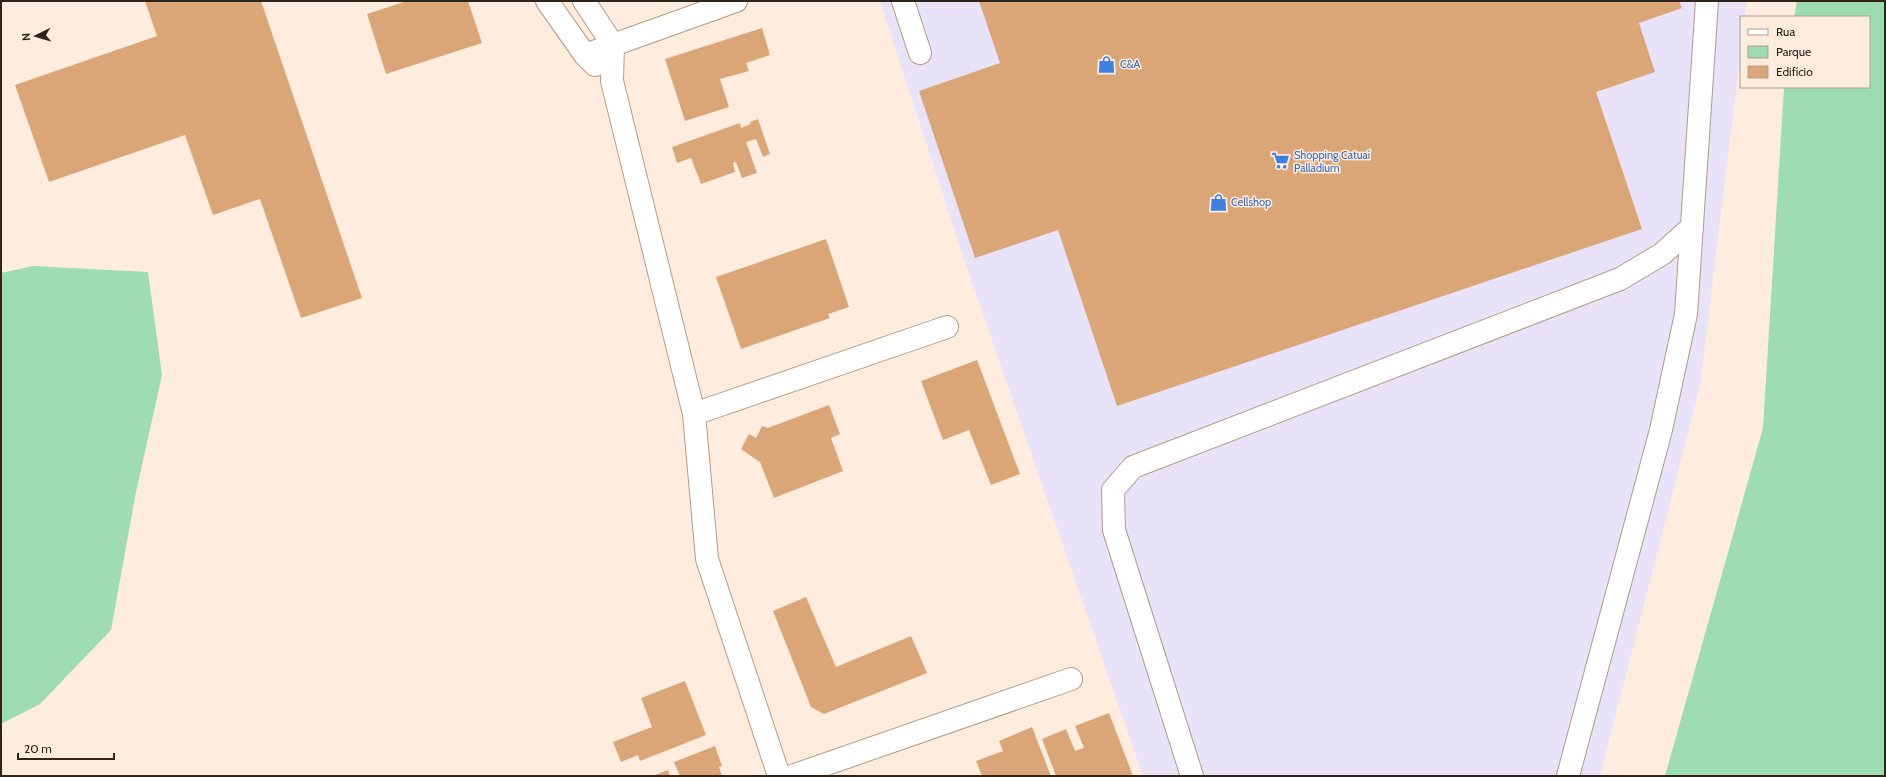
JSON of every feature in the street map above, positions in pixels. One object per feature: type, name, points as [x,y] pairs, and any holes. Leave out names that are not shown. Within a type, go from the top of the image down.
[{"type":"street","points":[[547,1],[585,55],[612,81]]},
{"type":"street","points":[[584,1],[613,45],[612,81],[694,414],[707,559],[779,776]]},
{"type":"street","points":[[585,55],[736,1]]},
{"type":"street","points":[[903,1],[920,53]]},
{"type":"street","points":[[1568,776],[1661,430],[1686,314],[1707,1]]},
{"type":"street","points":[[1192,776],[1114,530],[1113,490],[1133,467],[1620,279],[1662,254],[1692,227]]},
{"type":"street","points":[[694,414],[947,327]]},
{"type":"street","points":[[792,776],[1071,679]]},
{"type":"shaded area","points":[[880,1],[1747,1],[1745,16],[1740,16],[1740,57],[1700,386],[1600,776],[1143,776],[966,265]]},
{"type":"green space","points":[[1797,1],[1885,1],[1885,776],[1665,776],[1763,428],[1784,88],[1870,88],[1870,16],[1794,16]]},
{"type":"green space","points":[[33,266],[148,272],[162,375],[136,492],[111,630],[40,704],[1,724],[1,273]]},
{"type":"building","points":[[145,1],[261,1],[362,298],[301,318],[260,199],[213,215],[185,135],[49,182],[15,85],[157,36]]},
{"type":"building","points":[[407,1],[468,1],[482,43],[386,74],[367,14]]},
{"type":"building","name":"Shopping Catuaí Palladium","points":[[979,1],[1679,1],[1682,8],[1639,23],[1655,72],[1596,92],[1642,229],[1117,406],[1058,230],[975,258],[919,91],[1000,63]]},
{"type":"building","points":[[762,28],[770,55],[746,63],[749,71],[720,79],[729,107],[685,121],[665,59]]},
{"type":"building","points":[[758,119],[770,154],[763,157],[756,139],[746,142],[757,173],[742,178],[736,162],[733,163],[735,172],[701,184],[691,158],[677,163],[672,147],[740,123],[741,128]]},
{"type":"building","points":[[826,239],[849,307],[828,314],[830,318],[741,349],[716,277]]},
{"type":"building","points":[[977,360],[1020,474],[991,485],[969,430],[943,440],[921,381]]},
{"type":"building","points":[[829,405],[840,434],[831,438],[843,471],[774,498],[760,462],[741,449],[749,434],[756,438],[762,426],[768,428]]},
{"type":"building","points":[[806,597],[836,667],[911,636],[927,673],[824,714],[811,707],[773,611]]},
{"type":"building","points":[[685,681],[706,735],[640,761],[638,755],[621,762],[613,742],[652,727],[641,698]]},
{"type":"building","points":[[1109,713],[1133,776],[1056,776],[1042,739],[1066,729],[1075,751],[1084,748],[1075,726]]},
{"type":"building","points":[[1032,727],[1051,776],[982,776],[976,761],[1003,751],[999,741]]},
{"type":"building","points":[[715,746],[722,766],[719,767],[722,776],[680,776],[674,762]]},
{"type":"building","points":[[668,770],[670,776],[653,776]]},
{"type":"place","name":"C&A","points":[[1107,64]]},
{"type":"place","name":"Shopping Catuaí Palladium","points":[[1281,161]]},
{"type":"place","name":"Cellshop","points":[[1218,202]]}]
